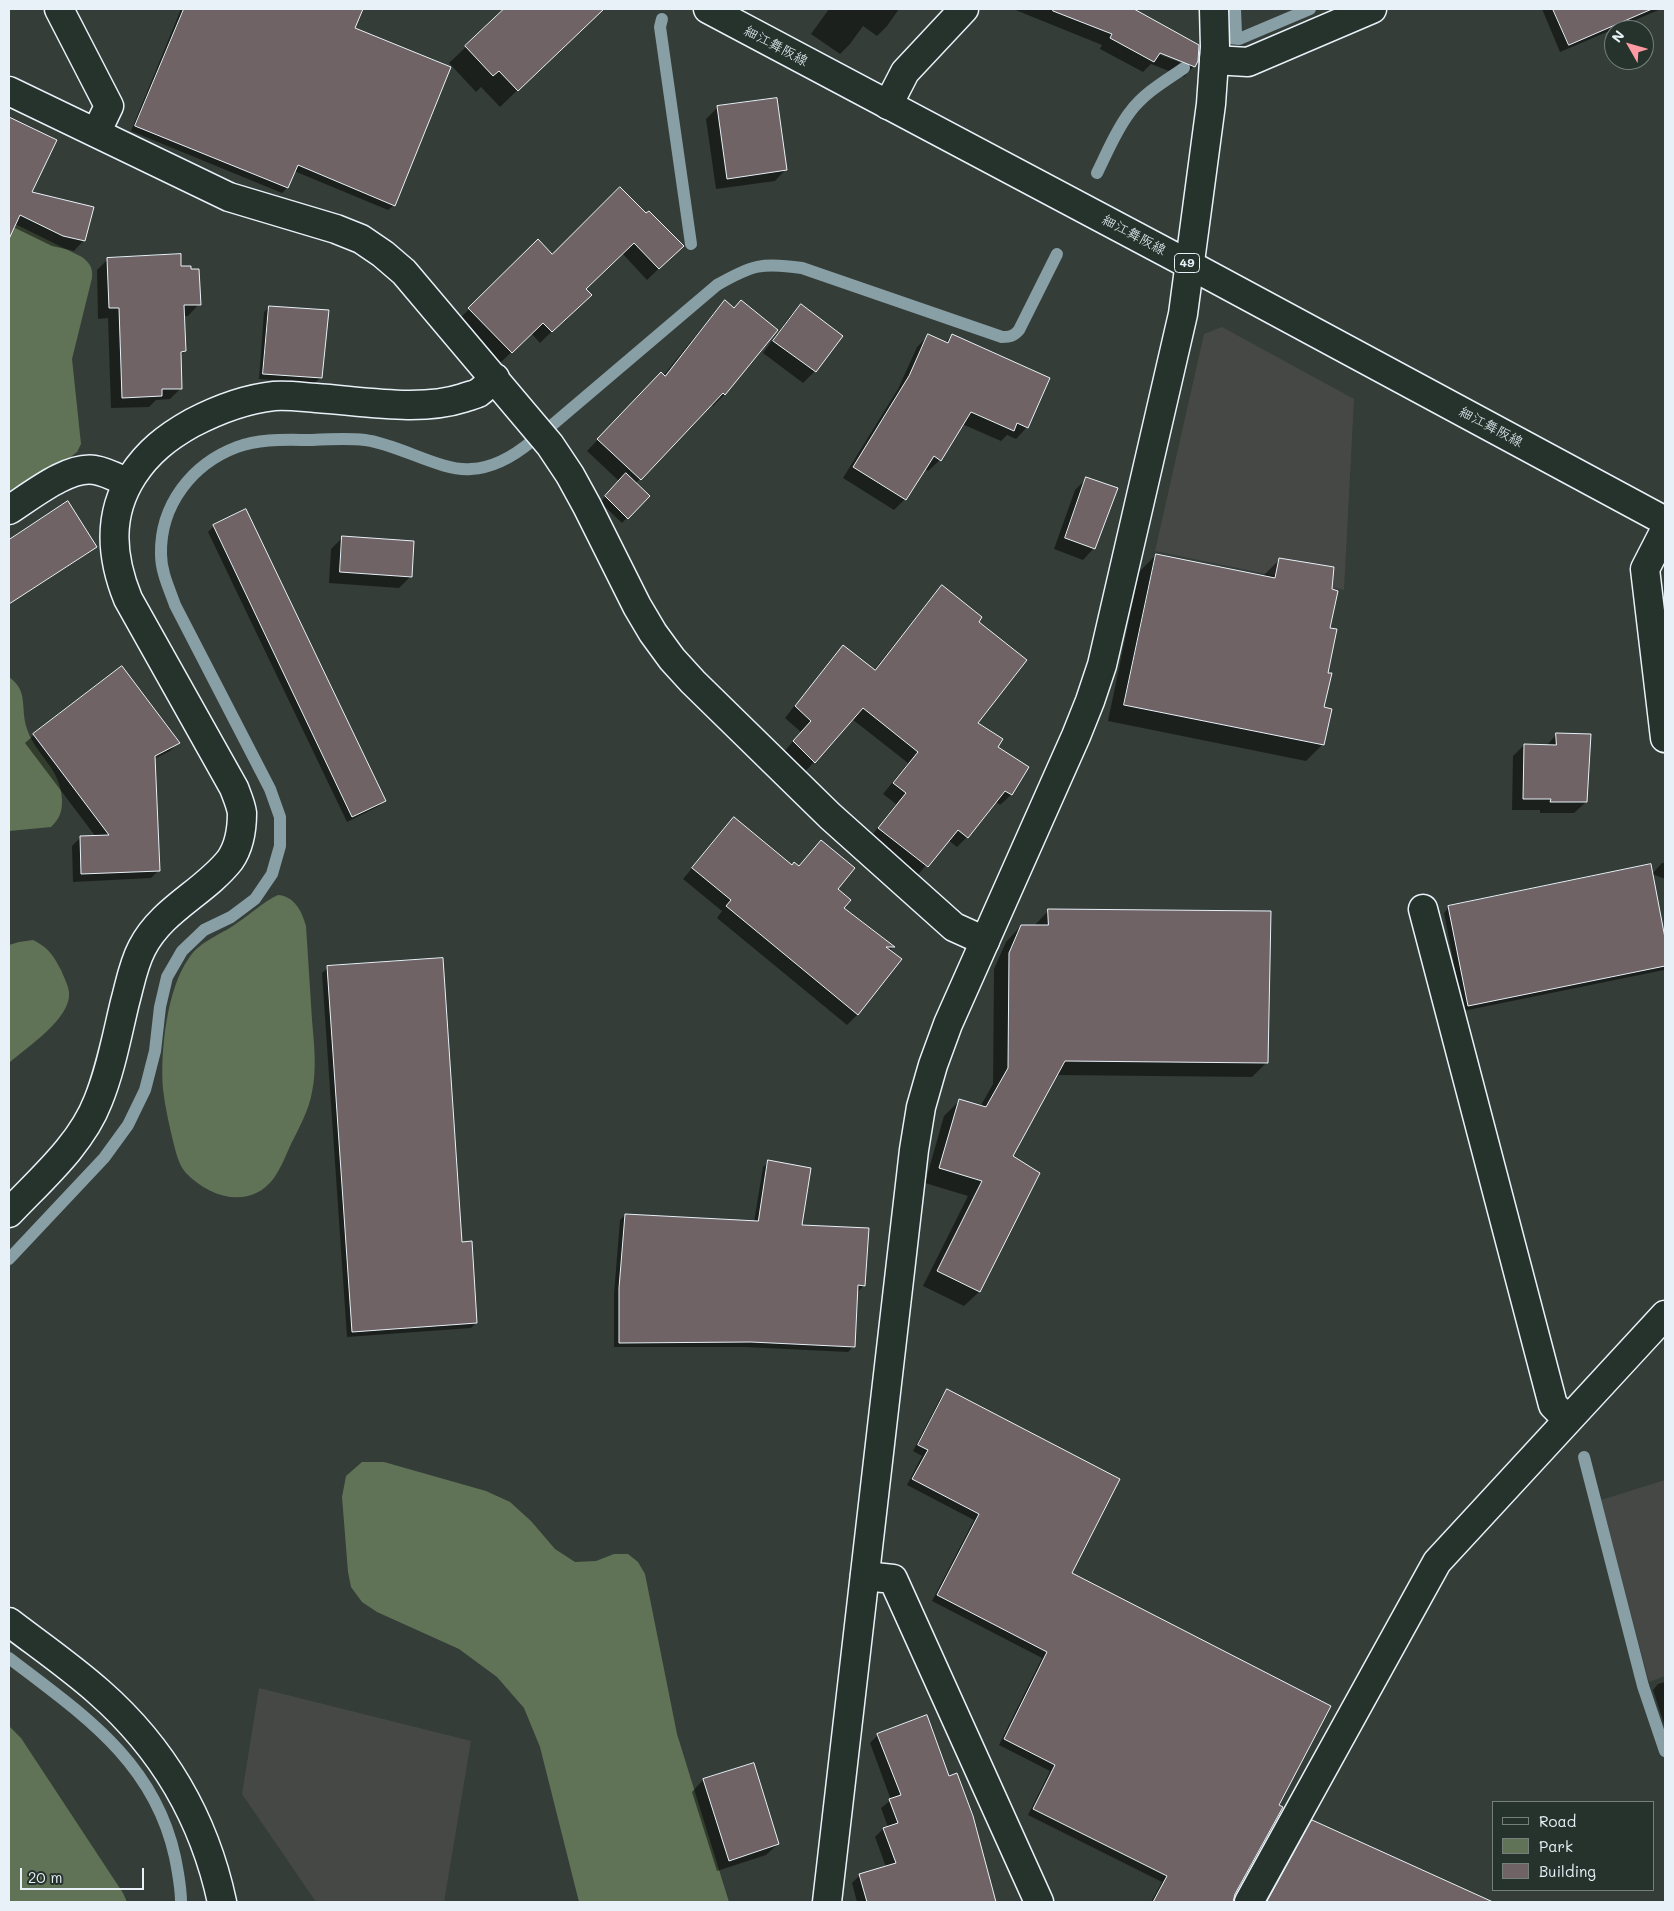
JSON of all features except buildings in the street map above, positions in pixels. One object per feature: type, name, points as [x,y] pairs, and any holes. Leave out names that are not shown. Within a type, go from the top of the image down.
[{"type":"street","points":[[59,9],[108,106],[96,133]]},
{"type":"street","name":"細江舞阪線","points":[[708,9],[1665,520]]},
{"type":"street","points":[[888,105],[905,72],[964,9]]},
{"type":"street","points":[[828,1902],[914,1150],[921,1107],[933,1065],[948,1024],[1080,728],[1102,665],[1183,314],[1211,104],[1214,60],[1214,9]]},
{"type":"street","points":[[1214,60],[1248,62],[1372,9]]},
{"type":"street","points":[[9,91],[229,197],[336,229],[361,239],[384,254],[404,272],[550,445],[570,475],[637,606],[653,633],[672,658],[693,682],[830,816],[954,927],[985,941]]},
{"type":"street","points":[[9,1213],[61,1158],[82,1132],[98,1103],[109,1071],[132,972],[142,948],[157,926],[176,907],[213,877],[231,859],[240,836],[242,812],[234,788],[128,599],[119,577],[114,553],[114,529],[119,506],[128,483],[140,463],[157,446],[176,432],[202,417],[250,400],[276,396],[300,396],[418,405],[448,403],[477,393],[495,378]]},
{"type":"street","points":[[9,510],[65,475],[78,470],[93,469],[128,483]]},
{"type":"street","points":[[1665,530],[1645,569],[1665,738]]},
{"type":"street","points":[[1424,909],[1552,1405],[1568,1420]]},
{"type":"street","points":[[1249,1902],[1437,1562],[1665,1315]]},
{"type":"street","points":[[865,1576],[893,1579],[1039,1902]]},
{"type":"street","points":[[9,1622],[98,1691],[150,1745],[172,1775],[190,1807],[205,1841],[217,1876],[222,1902]]},
{"type":"shaded area","points":[[1222,327],[1354,399],[1344,590],[1155,551],[1204,334]]},
{"type":"shaded area","points":[[1665,1480],[1665,1676],[1649,1682],[1601,1500]]},
{"type":"shaded area","points":[[259,1688],[471,1741],[444,1902],[316,1902],[242,1794]]},
{"type":"green space","points":[[9,221],[82,257],[90,266],[92,278],[72,359],[81,444],[77,452],[68,459],[9,496]]},
{"type":"green space","points":[[9,677],[15,682],[22,694],[25,721],[31,738],[53,771],[61,789],[61,811],[51,827],[9,831]]},
{"type":"green space","points":[[278,895],[293,901],[302,915],[306,926],[315,1065],[314,1083],[306,1112],[274,1178],[264,1188],[253,1194],[242,1197],[230,1197],[206,1189],[186,1173],[181,1166],[173,1141],[163,1089],[164,1039],[175,986],[189,958],[205,942]]},
{"type":"green space","points":[[33,940],[47,949],[53,956],[65,978],[69,992],[68,1002],[56,1022],[9,1063],[9,945]]},
{"type":"green space","points":[[362,1462],[384,1462],[486,1491],[510,1502],[531,1521],[555,1549],[575,1562],[596,1561],[614,1554],[628,1554],[638,1562],[645,1574],[677,1734],[729,1902],[579,1902],[540,1747],[524,1708],[497,1677],[459,1649],[377,1612],[362,1602],[351,1587],[342,1497],[346,1476]]},
{"type":"green space","points":[[9,1726],[21,1738],[123,1893],[127,1902],[9,1902]]},
{"type":"waterway","points":[[1230,38],[1236,34],[1235,9]]},
{"type":"waterway","points":[[1230,38],[1239,39],[1310,9]]},
{"type":"waterway","points":[[662,19],[660,27],[691,244]]},
{"type":"waterway","points":[[1097,173],[1120,126],[1136,105],[1155,88],[1184,68]]},
{"type":"waterway","points":[[551,426],[717,285],[749,269],[767,265],[802,268],[1005,337],[1014,335],[1019,330],[1057,254]]},
{"type":"waterway","points":[[9,1259],[104,1158],[128,1125],[145,1090],[155,1051],[160,1007],[167,977],[182,951],[204,930],[231,917],[255,899],[272,874],[280,846],[280,817],[270,789],[175,605],[164,574],[161,561],[162,536],[166,519],[182,488],[193,475],[221,454],[255,442],[365,440],[447,466],[471,469],[496,464],[518,452],[532,441]]},
{"type":"waterway","points":[[1584,1457],[1643,1686],[1665,1751]]},
{"type":"waterway","points":[[9,1658],[88,1720],[112,1742],[132,1767],[150,1793],[165,1823],[175,1857],[181,1902]]}]
